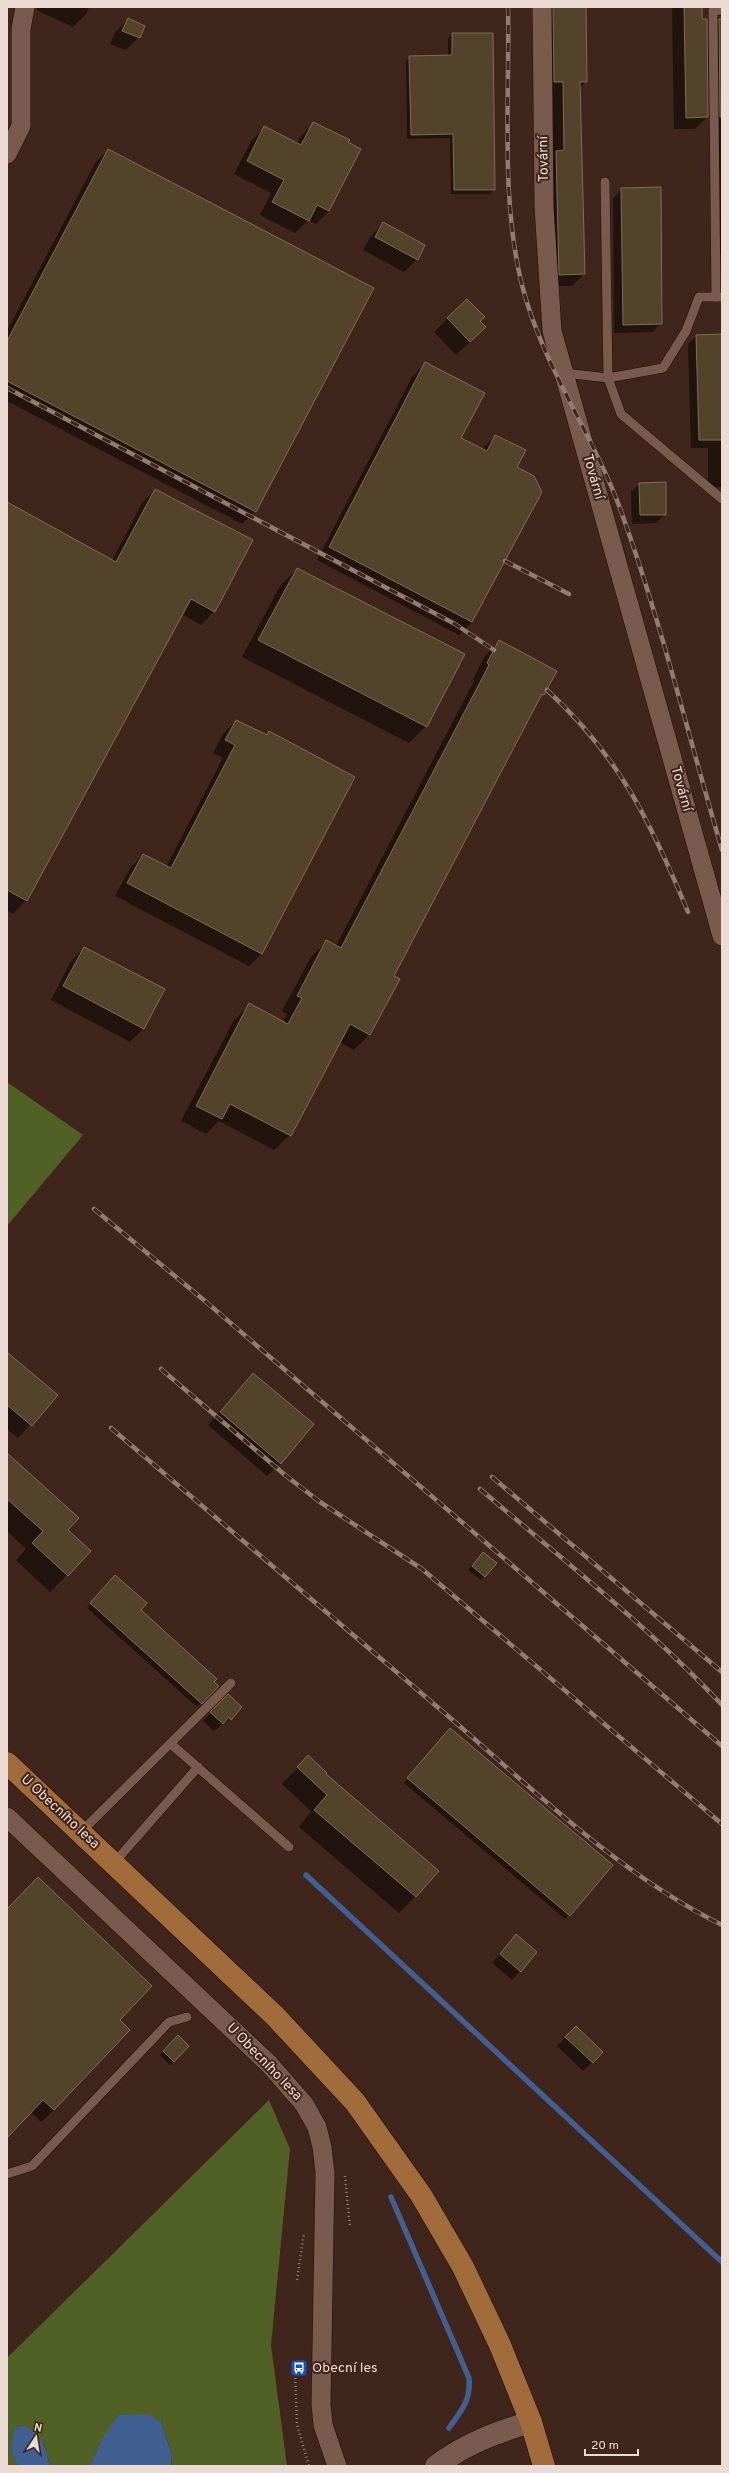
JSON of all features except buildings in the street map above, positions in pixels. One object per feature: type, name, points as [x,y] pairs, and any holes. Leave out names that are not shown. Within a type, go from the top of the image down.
[{"type":"main road","name":"U Obecního lesa","points":[[7,1763],[211,1954],[331,2074],[359,2107],[421,2195],[463,2267],[500,2345],[532,2422],[544,2466]]},
{"type":"street","points":[[7,154],[21,126],[21,29],[25,7]]},
{"type":"street","name":"Tovární","points":[[542,7],[544,207],[552,331],[722,936]]},
{"type":"street","name":"U Obecního lesa","points":[[7,1817],[269,2064],[304,2104],[317,2127],[325,2173],[321,2404],[323,2425],[337,2466]]},
{"type":"street","points":[[436,2466],[474,2442],[499,2431],[532,2422]]},
{"type":"lane","points":[[564,372],[608,378],[663,368],[686,331],[699,297],[719,297],[713,11],[722,10]]},
{"type":"lane","points":[[605,182],[608,378],[620,414],[722,500]]},
{"type":"lane","points":[[81,1832],[231,1683]]},
{"type":"lane","points":[[171,1744],[289,1847]]},
{"type":"lane","points":[[114,1863],[198,1767]]},
{"type":"lane","points":[[7,2174],[32,2166],[169,2022],[187,2017]]},
{"type":"path","points":[[298,2280],[305,2226]]},
{"type":"path","points":[[295,2370],[297,2425],[309,2466]]},
{"type":"green space","points":[[7,1082],[83,1135],[7,1226]]},
{"type":"green space","points":[[269,2100],[290,2149],[271,2345],[287,2466],[171,2466],[172,2455],[161,2422],[101,2441],[90,2466],[50,2466],[44,2444],[23,2425],[16,2428],[12,2443],[13,2457],[19,2466],[7,2466],[7,2358]]},
{"type":"water","points":[[148,2414],[161,2422],[172,2455],[171,2466],[90,2466],[101,2441],[118,2415]]},
{"type":"water","points":[[23,2425],[35,2433],[42,2441],[45,2446],[50,2466],[19,2466],[16,2462],[11,2448],[12,2439],[15,2428]]},
{"type":"waterway","points":[[306,1875],[722,2262]]},
{"type":"waterway","points":[[391,2197],[469,2378],[467,2399],[461,2411],[449,2428]]},
{"type":"railway","points":[[508,7],[508,182],[515,251],[522,285],[531,315],[542,343],[597,454],[621,511],[662,638],[722,850]]},
{"type":"railway","points":[[7,388],[455,624],[494,650]]},
{"type":"railway","points":[[505,561],[569,594]]},
{"type":"railway","points":[[547,690],[595,740],[614,766],[631,793],[661,849],[688,912]]},
{"type":"railway","points":[[94,1209],[205,1301],[722,1746]]},
{"type":"railway","points":[[161,1369],[285,1475],[320,1502],[422,1569],[722,1824]]},
{"type":"railway","points":[[111,1428],[579,1830],[648,1882],[684,1905],[722,1925]]},
{"type":"railway","points":[[492,1477],[722,1672]]},
{"type":"railway","points":[[480,1489],[635,1620],[722,1705]]},
{"type":"place","name":"Obecní les","points":[[299,2368]]}]
